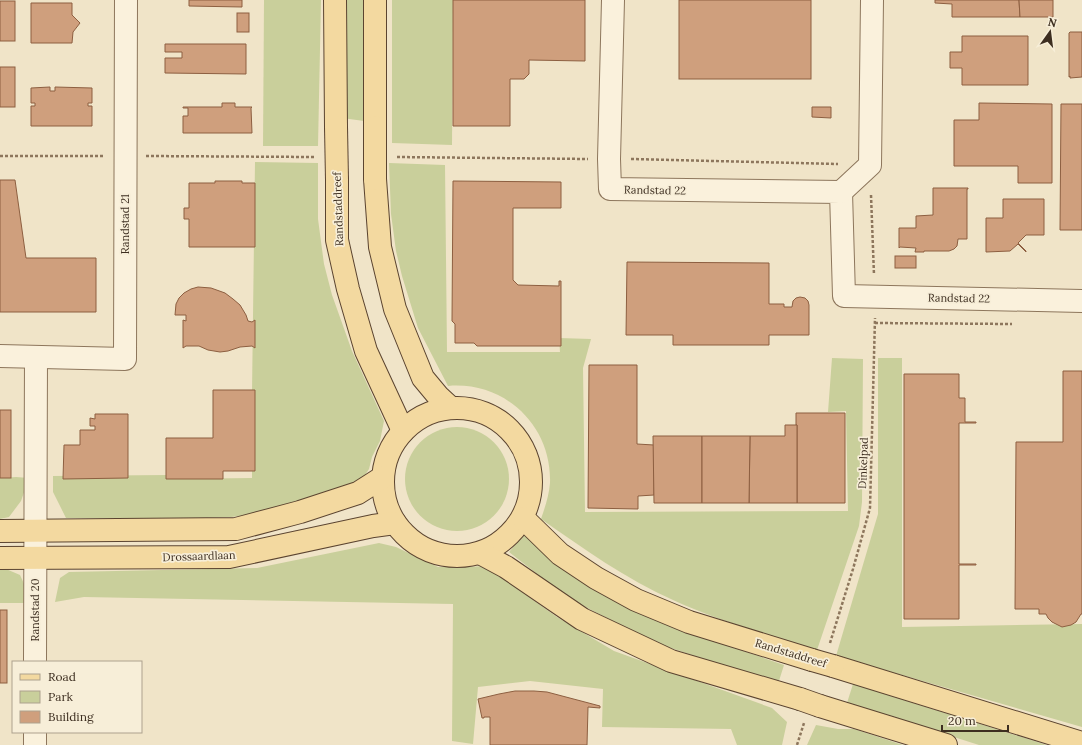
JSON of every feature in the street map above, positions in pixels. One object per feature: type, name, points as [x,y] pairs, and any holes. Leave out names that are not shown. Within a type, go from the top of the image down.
[{"type":"main road","name":"Randstaddreef","points":[[334,0],[337,240],[348,289],[366,351],[403,431]]},
{"type":"main road","points":[[375,0],[375,179],[380,247],[395,309],[423,378],[438,396],[451,408]]},
{"type":"main road","points":[[451,408],[485,414],[510,430],[524,451],[530,473],[531,490],[523,518],[514,531],[501,542],[480,553],[444,555],[425,549],[410,540],[395,523],[385,501],[383,476],[384,466],[391,447],[403,431],[413,422],[428,414],[451,408]]},
{"type":"main road","points":[[0,531],[236,529],[300,512],[358,493],[383,476]]},
{"type":"main road","name":"Randstaddreef","points":[[523,518],[560,554],[596,578],[636,600],[689,622],[1082,743]]},
{"type":"main road","name":"Drossaardlaan","points":[[0,558],[229,557],[373,526],[395,523]]},
{"type":"main road","points":[[480,553],[506,567],[582,619],[672,661],[810,702],[946,745]]},
{"type":"street","name":"Randstad 21","points":[[0,356],[125,359],[126,0]]},
{"type":"street","name":"Randstad 22","points":[[613,0],[609,159],[610,189],[842,192],[844,296],[1082,301]]},
{"type":"street","points":[[842,192],[870,165],[872,0]]},
{"type":"street","points":[[35,531],[36,357]]},
{"type":"street","name":"Randstad 20","points":[[35,531],[35,661]]},
{"type":"street","points":[[35,733],[35,745]]},
{"type":"path","points":[[0,156],[314,157]]},
{"type":"path","points":[[395,157],[609,159],[870,165]]},
{"type":"path","name":"Dinkelpad","points":[[844,599],[854,569],[870,508],[875,296],[870,165]]},
{"type":"path","points":[[875,323],[1020,324]]},
{"type":"green space","points":[[264,0],[321,0],[318,146],[263,146]]},
{"type":"green space","points":[[343,0],[364,0],[364,121],[342,118]]},
{"type":"green space","points":[[392,0],[453,0],[452,145],[392,143]]},
{"type":"green space","points":[[255,162],[318,163],[318,219],[324,264],[332,295],[352,351],[384,421],[380,441],[372,457],[369,469],[363,478],[343,491],[264,513],[231,517],[183,519],[66,518],[53,492],[53,476],[167,475],[168,479],[252,478]]},
{"type":"green space","points":[[389,163],[445,165],[447,352],[560,352],[559,338],[591,339],[583,368],[585,512],[848,511],[846,411],[828,412],[832,358],[863,359],[862,502],[859,526],[817,650],[726,621],[690,608],[656,592],[622,573],[541,519],[547,501],[550,483],[549,462],[543,443],[534,426],[521,411],[506,399],[488,391],[469,386],[448,386],[418,328],[396,251],[391,214]]},
{"type":"green space","points":[[878,358],[902,358],[902,627],[1082,624],[1082,727],[836,656],[878,514]]},
{"type":"green space","points":[[457,427],[477,431],[494,442],[505,459],[509,479],[505,499],[494,516],[477,527],[457,531],[437,527],[420,516],[409,499],[405,479],[409,459],[420,442],[437,431]]},
{"type":"green space","points":[[0,478],[29,478],[21,501],[9,517],[0,519]]},
{"type":"green space","points":[[524,535],[550,558],[674,627],[784,665],[778,684],[659,644],[568,598],[509,552]]},
{"type":"green space","points":[[379,543],[396,547],[438,567],[485,566],[557,617],[614,651],[772,708],[787,722],[782,745],[737,745],[731,729],[602,727],[603,689],[530,681],[478,687],[473,744],[452,741],[453,604],[84,597],[55,602],[60,578],[69,572],[257,568]]},
{"type":"green space","points":[[0,569],[6,569],[20,575],[26,588],[27,603],[0,603]]},
{"type":"green space","points":[[853,684],[1047,745],[979,745],[847,703]]},
{"type":"green space","points":[[816,725],[838,729],[854,729],[903,745],[807,745]]},
{"type":"building","points":[[189,0],[242,0],[242,7],[189,6]]},
{"type":"building","points":[[453,0],[585,0],[585,61],[529,60],[529,74],[524,79],[510,79],[510,126],[453,126]]},
{"type":"building","points":[[679,0],[811,0],[811,79],[679,79]]},
{"type":"building","points":[[935,0],[1019,0],[1020,17],[952,17],[952,4],[935,3]]},
{"type":"building","points":[[1019,0],[1053,0],[1053,17],[1020,17]]},
{"type":"building","points":[[0,1],[15,1],[15,41],[0,41]]},
{"type":"building","points":[[31,3],[72,3],[72,15],[80,23],[73,32],[72,43],[31,43]]},
{"type":"building","points":[[237,13],[249,13],[249,32],[237,32]]},
{"type":"building","points":[[1070,32],[1082,32],[1082,77],[1069,77]]},
{"type":"building","points":[[962,36],[1028,36],[1028,85],[962,85],[962,68],[950,68],[950,52],[962,52]]},
{"type":"building","points":[[165,44],[246,44],[246,74],[165,73],[165,58],[182,58],[182,52],[165,52]]},
{"type":"building","points":[[0,67],[15,67],[15,107],[0,107]]},
{"type":"building","points":[[50,87],[50,91],[55,91],[55,87],[92,88],[92,103],[88,103],[88,106],[92,106],[92,126],[31,126],[31,106],[35,106],[35,103],[31,103],[31,88]]},
{"type":"building","points":[[222,103],[235,103],[235,107],[252,107],[252,133],[183,133],[183,116],[188,116],[188,108],[183,107],[222,107]]},
{"type":"building","points":[[979,103],[1052,104],[1052,183],[1018,183],[1018,166],[954,166],[954,120],[979,120]]},
{"type":"building","points":[[1061,104],[1082,104],[1082,230],[1060,230]]},
{"type":"building","points":[[812,107],[831,107],[831,118],[812,117]]},
{"type":"building","points":[[0,180],[15,180],[26,258],[96,258],[96,312],[0,312]]},
{"type":"building","points":[[215,181],[242,181],[242,183],[255,183],[255,247],[189,247],[189,219],[184,219],[184,208],[189,208],[189,183],[215,183]]},
{"type":"building","points":[[453,181],[561,182],[561,208],[513,208],[513,280],[518,285],[559,286],[559,281],[561,281],[561,346],[477,346],[474,343],[455,343],[455,324],[452,321]]},
{"type":"building","points":[[933,188],[968,188],[967,239],[958,239],[957,246],[949,251],[915,252],[916,248],[899,248],[899,228],[916,228],[916,216],[933,215]]},
{"type":"building","points":[[1003,199],[1044,199],[1044,235],[1026,235],[1018,243],[1026,252],[1018,244],[1010,251],[986,252],[986,218],[1003,218]]},
{"type":"building","points":[[895,256],[916,256],[916,268],[895,268]]},
{"type":"building","points":[[627,262],[769,263],[769,304],[784,304],[784,307],[792,307],[793,301],[796,298],[805,298],[809,305],[809,335],[769,335],[769,345],[673,345],[673,335],[626,335]]},
{"type":"building","points":[[198,287],[211,288],[225,293],[240,305],[248,321],[252,322],[255,320],[255,348],[252,346],[240,347],[220,352],[208,350],[199,346],[186,346],[183,348],[183,320],[186,321],[186,315],[175,315],[176,304],[184,293]]},
{"type":"building","points":[[589,365],[637,365],[637,444],[654,445],[654,495],[638,496],[638,509],[588,508]]},
{"type":"building","points":[[1063,371],[1082,371],[1082,614],[1076,622],[1062,627],[1052,622],[1046,614],[1039,614],[1039,609],[1015,609],[1016,442],[1063,442]]},
{"type":"building","points":[[904,374],[959,374],[959,398],[965,398],[965,422],[976,422],[959,423],[959,564],[976,565],[959,565],[959,619],[904,619]]},
{"type":"building","points":[[213,390],[255,390],[255,471],[223,471],[223,479],[166,479],[166,438],[213,438]]},
{"type":"building","points":[[0,410],[11,410],[11,478],[0,478]]},
{"type":"building","points":[[796,413],[845,413],[845,503],[797,503]]},
{"type":"building","points":[[95,414],[128,414],[128,478],[63,479],[64,445],[80,445],[80,430],[95,430],[95,426],[90,426],[90,418],[95,419]]},
{"type":"building","points":[[785,425],[797,425],[797,503],[749,503],[750,436],[785,436]]},
{"type":"building","points":[[653,436],[702,436],[702,503],[654,503]]},
{"type":"building","points":[[702,436],[750,436],[749,503],[702,503]]},
{"type":"building","points":[[0,610],[7,610],[7,683],[0,683]]},
{"type":"building","points":[[515,691],[547,692],[600,706],[600,708],[588,707],[587,745],[490,745],[490,717],[482,718],[478,699]]}]
